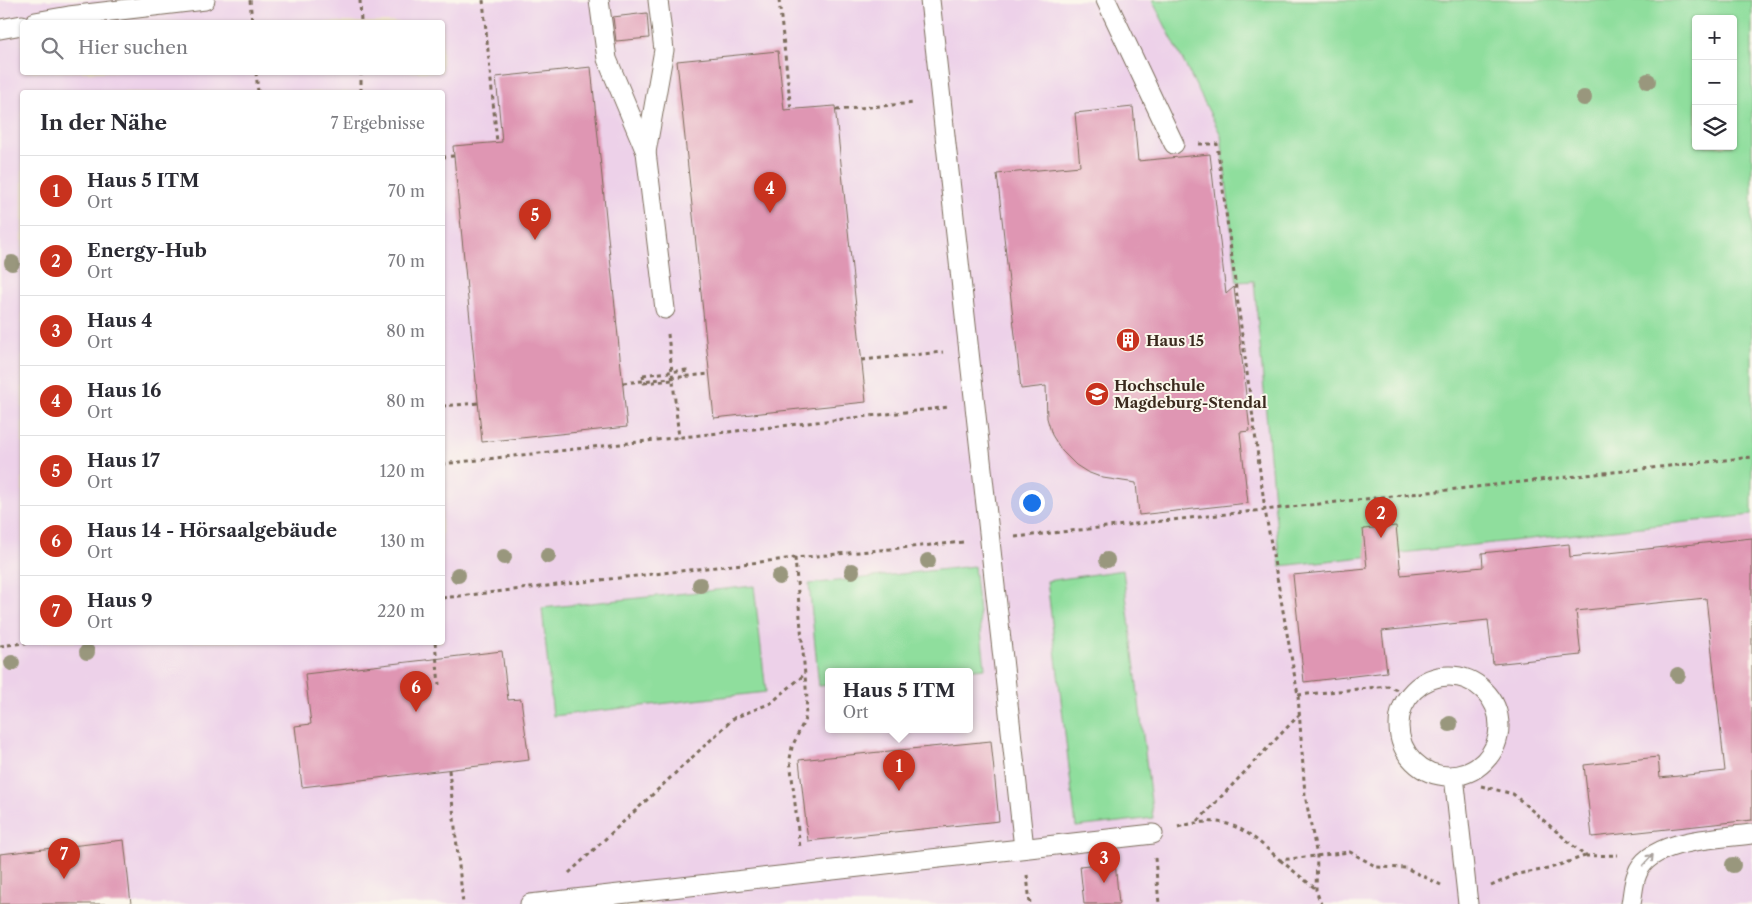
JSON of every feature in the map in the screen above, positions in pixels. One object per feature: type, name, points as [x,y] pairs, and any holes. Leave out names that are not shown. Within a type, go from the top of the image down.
[{"type":"lane","points":[[47,20],[205,0]]},
{"type":"lane","points":[[599,0],[607,59],[646,152],[665,309]]},
{"type":"lane","points":[[646,152],[664,50],[658,0]]},
{"type":"lane","points":[[930,0],[973,404],[1024,848]]},
{"type":"lane","points":[[1106,0],[1174,144]]},
{"type":"lane","points":[[0,30],[20,25]]},
{"type":"lane","points":[[1444,676],[1464,678],[1481,686],[1493,701],[1500,721],[1498,739],[1488,758],[1478,768],[1461,775],[1435,774],[1417,766],[1406,751],[1399,731],[1400,712],[1410,695],[1425,682],[1444,676]]},
{"type":"lane","points":[[1461,775],[1467,901]]},
{"type":"lane","points":[[534,904],[1153,834]]},
{"type":"lane","points":[[1632,904],[1637,872],[1655,853],[1687,842],[1752,834]]},
{"type":"path","points":[[250,0],[252,20]]},
{"type":"path","points":[[360,0],[361,20]]},
{"type":"path","points":[[483,0],[497,142]]},
{"type":"path","points":[[779,0],[791,110]]},
{"type":"path","points":[[256,75],[258,90]]},
{"type":"path","points":[[361,75],[361,90]]},
{"type":"path","points":[[836,110],[941,100]]},
{"type":"path","points":[[1174,144],[1217,144],[1264,510],[1298,694],[1305,795],[1317,856],[1316,890],[1321,904]]},
{"type":"path","points":[[445,157],[454,156]]},
{"type":"path","points":[[665,309],[679,438]]},
{"type":"path","points":[[862,360],[968,349]]},
{"type":"path","points":[[643,375],[685,370]]},
{"type":"path","points":[[643,375],[685,370]]},
{"type":"path","points":[[685,370],[686,376]]},
{"type":"path","points":[[686,376],[644,381],[623,383],[686,376],[709,374],[686,376]]},
{"type":"path","points":[[643,375],[644,383],[673,380]]},
{"type":"path","points":[[643,375],[644,381]]},
{"type":"path","points":[[445,406],[479,403]]},
{"type":"path","points":[[445,464],[973,404]]},
{"type":"path","points":[[445,598],[795,558],[989,540],[1752,457]]},
{"type":"path","points":[[1377,498],[1380,528]]},
{"type":"path","points":[[795,558],[807,699],[805,719],[792,747],[790,759],[803,873]]},
{"type":"path","points":[[0,646],[20,643]]},
{"type":"path","points":[[435,645],[439,684]]},
{"type":"path","points":[[534,904],[734,718],[771,703],[805,674]]},
{"type":"path","points":[[1298,694],[1388,686],[1410,695]]},
{"type":"path","points":[[1299,714],[1198,821],[1227,823],[1248,832],[1316,890]]},
{"type":"path","points":[[449,770],[463,904]]},
{"type":"path","points":[[1461,775],[1471,783],[1513,794],[1585,856]]},
{"type":"path","points":[[1153,834],[1159,904]]},
{"type":"path","points":[[1280,860],[1350,852],[1377,867],[1406,868],[1467,901],[1517,874],[1548,869],[1585,856],[1655,853]]},
{"type":"shaded area","name":"Hochschule Magdeburg-Stendal","points":[[0,0],[1752,0],[1752,904],[0,904]]},
{"type":"green space","points":[[1152,0],[1752,0],[1752,515],[1280,566],[1254,281],[1237,282],[1221,135]]},
{"type":"green space","points":[[974,566],[985,668],[825,668],[825,685],[819,686],[809,584]]},
{"type":"green space","points":[[1123,570],[1153,818],[1076,827],[1047,581]]},
{"type":"green space","points":[[754,586],[766,692],[553,716],[542,608]]},
{"type":"building","points":[[647,13],[649,38],[616,41],[613,17]]},
{"type":"building","points":[[778,51],[784,110],[835,106],[866,402],[714,418],[677,61]]},
{"type":"building","points":[[591,67],[627,427],[482,442],[453,146],[502,142],[496,77]]},
{"type":"building","name":"Haus 15","points":[[1133,107],[1138,161],[1210,154],[1226,294],[1234,287],[1250,431],[1240,432],[1248,503],[1139,515],[1136,483],[1103,478],[1087,472],[1076,465],[1062,451],[1052,435],[1047,418],[1046,386],[1021,389],[997,174],[1080,166],[1075,113]]},
{"type":"building","points":[[1396,526],[1401,575],[1483,567],[1482,553],[1569,544],[1570,557],[1752,538],[1752,820],[1592,837],[1584,765],[1658,757],[1660,778],[1725,771],[1706,598],[1576,611],[1581,655],[1493,664],[1488,620],[1382,631],[1387,672],[1304,682],[1293,575],[1367,568],[1363,529]]},
{"type":"building","points":[[502,651],[508,700],[521,699],[529,760],[302,787],[295,726],[311,724],[305,674]]},
{"type":"building","points":[[991,741],[999,821],[808,841],[799,760]]},
{"type":"building","points":[[124,840],[131,904],[0,904],[0,854]]},
{"type":"building","points":[[1115,862],[1119,904],[1084,904],[1080,866]]},
{"type":"place","name":"Haus 16","points":[[770,213]]},
{"type":"place","name":"Haus 17","points":[[535,240]]},
{"type":"place","name":"Haus 15","points":[[1128,340]]},
{"type":"place","name":"Hochschule Magdeburg-Stendal","points":[[1097,394]]},
{"type":"place","name":"Energy-Hub","points":[[1381,538]]},
{"type":"place","name":"Haus 14 - Hörsaalgebäude","points":[[416,712]]},
{"type":"place","name":"Haus 5 ITM","points":[[899,791]]},
{"type":"place","name":"Haus 9","points":[[64,879]]},
{"type":"place","name":"Haus 4","points":[[1104,883]]}]
